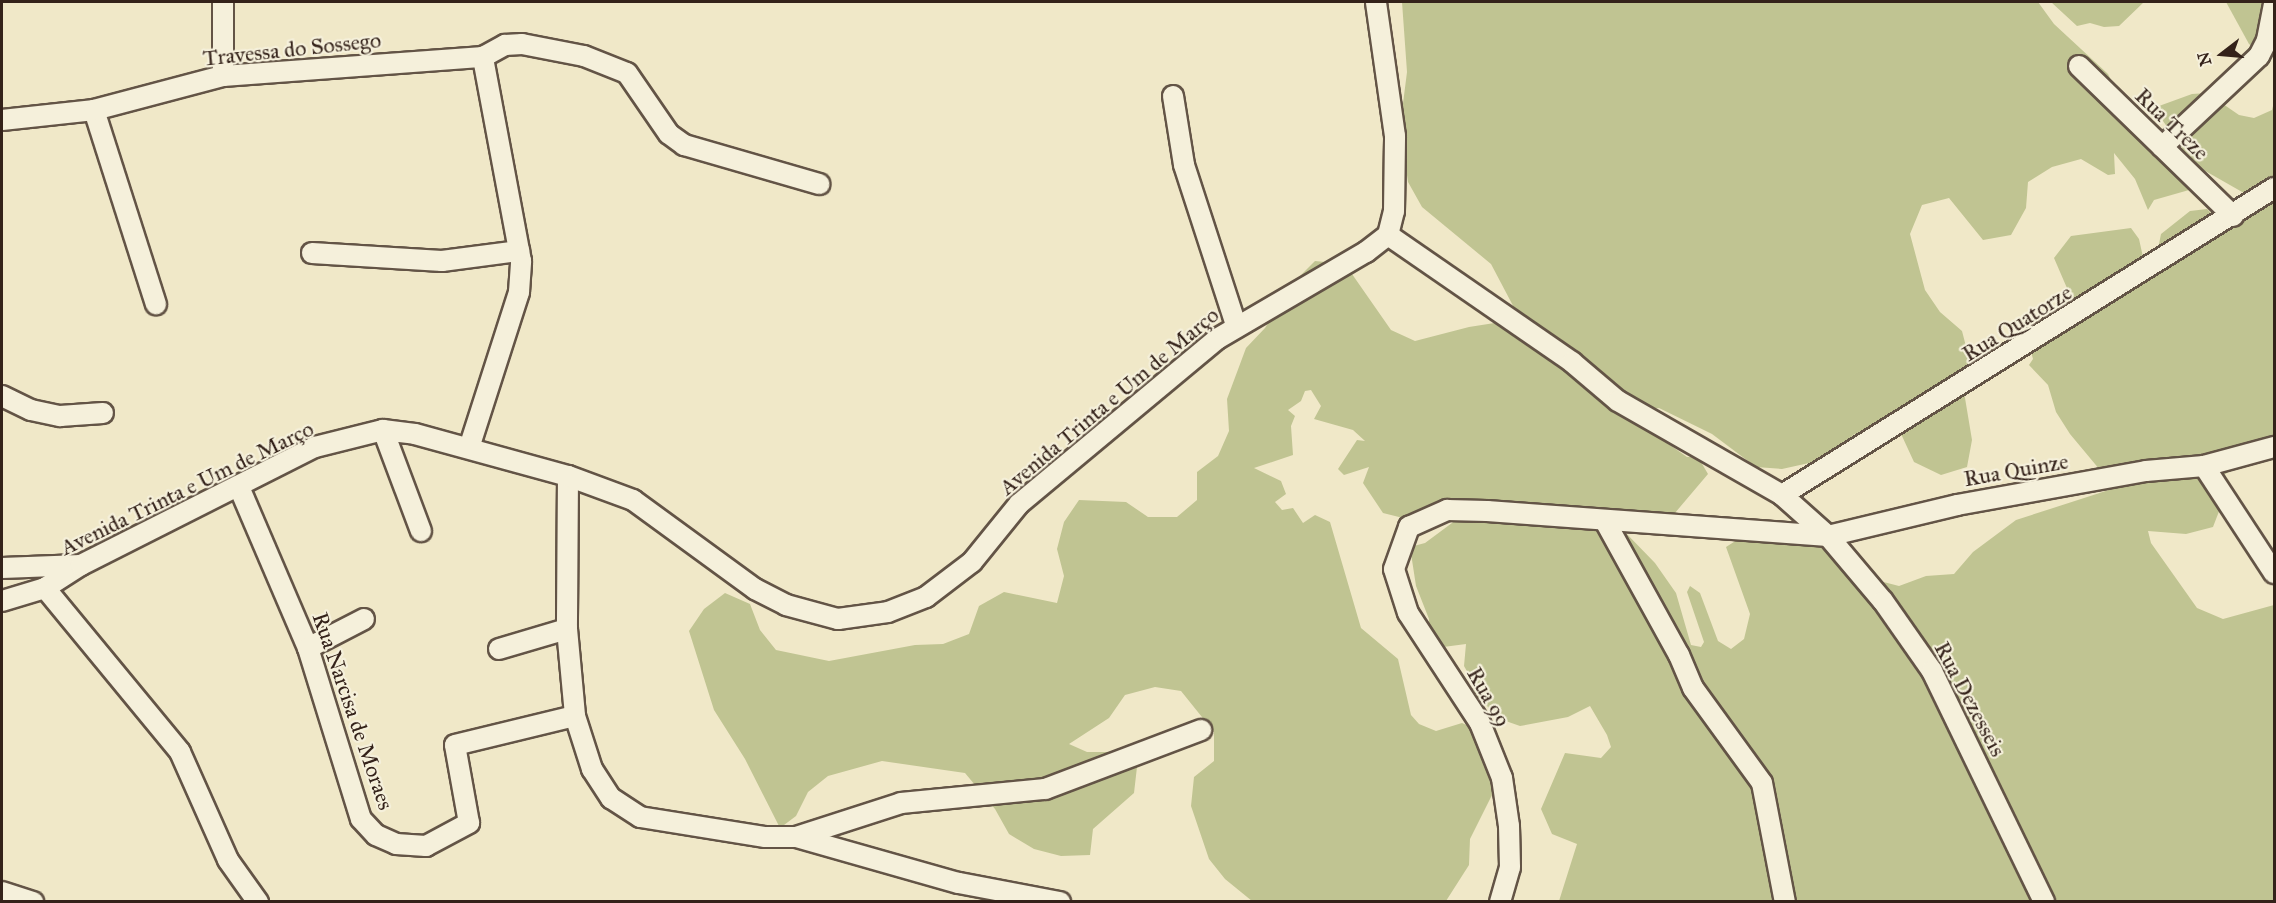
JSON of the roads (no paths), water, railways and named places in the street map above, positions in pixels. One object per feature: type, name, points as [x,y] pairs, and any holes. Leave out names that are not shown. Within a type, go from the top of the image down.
[{"type":"street","points":[[223,2],[223,76]]},
{"type":"street","points":[[1376,2],[1395,136],[1394,211],[1388,235],[1572,362],[1618,401],[1782,495],[1828,537]]},
{"type":"street","points":[[2162,147],[2259,56],[2267,40],[2274,4]]},
{"type":"street","name":"Travessa do Sossego","points":[[2,120],[94,110],[223,76],[483,57],[505,45],[522,44],[584,56],[621,70],[635,80],[669,134],[684,146],[819,184]]},
{"type":"street","points":[[470,448],[519,292],[519,251],[483,57]]},
{"type":"street","name":"Rua Treze","points":[[2079,66],[2233,216]]},
{"type":"street","points":[[1173,96],[1184,165],[1236,325]]},
{"type":"street","points":[[94,110],[156,304]]},
{"type":"street","name":"Rua Quatorze","points":[[1782,495],[2233,216],[2274,188]]},
{"type":"street","name":"Avenida Trinta e Um de Março","points":[[2,601],[45,588],[81,565],[315,447],[383,430],[415,434],[470,448],[568,476],[633,500],[755,589],[786,605],[838,619],[888,612],[926,597],[972,562],[1019,504],[1236,325],[1366,252],[1388,235]]},
{"type":"street","points":[[312,253],[442,261],[519,251]]},
{"type":"street","points":[[2,396],[32,410],[60,416],[104,413]]},
{"type":"street","points":[[383,430],[421,531]]},
{"type":"street","name":"Rua Quinze","points":[[1409,527],[1447,510],[1828,537],[1957,504],[2146,471],[2204,466],[2274,447]]},
{"type":"street","points":[[2204,466],[2274,573]]},
{"type":"street","points":[[568,476],[567,629],[575,716],[592,769],[612,798],[640,817],[765,837],[795,837],[959,883],[1059,902]]},
{"type":"street","name":"Rua Narcisa de Moraes","points":[[239,487],[308,648],[361,819],[376,835],[396,844],[426,846],[469,822],[455,745],[575,716]]},
{"type":"street","points":[[1606,523],[1679,655],[1693,688],[1762,783],[1785,902]]},
{"type":"street","name":"Rua 99","points":[[1409,527],[1394,568],[1408,613],[1480,723],[1502,778],[1509,826],[1510,867],[1500,902]]},
{"type":"street","name":"Rua Dezesseis","points":[[1828,537],[1883,601],[1932,671],[2044,902]]},
{"type":"street","points":[[2,568],[81,565]]},
{"type":"street","points":[[45,588],[180,752],[228,860],[258,902]]},
{"type":"street","points":[[308,648],[364,619]]},
{"type":"street","points":[[499,649],[567,629]]},
{"type":"street","points":[[795,837],[901,803],[1045,789],[1201,730]]},
{"type":"street","points":[[2,892],[33,902]]}]
